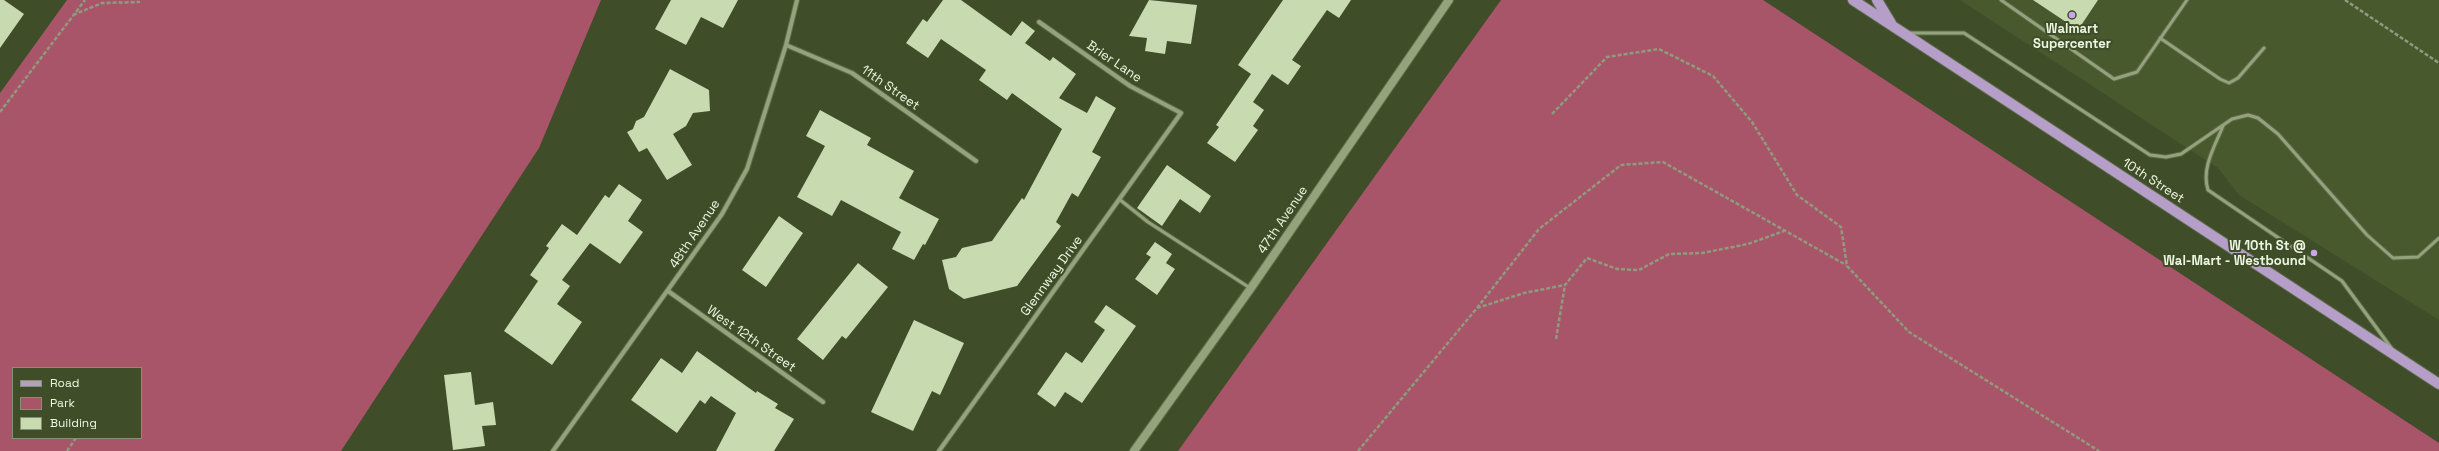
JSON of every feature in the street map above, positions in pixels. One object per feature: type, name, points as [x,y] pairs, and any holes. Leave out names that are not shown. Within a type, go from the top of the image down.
[{"type":"main road","name":"47th Avenue","points":[[1134,451],[1251,288],[1449,0]]},
{"type":"main road","name":"10th Street","points":[[1853,0],[2439,384]]},
{"type":"main road","points":[[1877,0],[1892,25]]},
{"type":"street","name":"48th Avenue","points":[[553,451],[722,214],[747,168],[786,45],[797,0]]},
{"type":"street","name":"Brier Lane","points":[[1040,22],[1130,86],[1181,113]]},
{"type":"street","name":"11th Street","points":[[786,45],[852,73],[976,161]]},
{"type":"street","name":"Glennway Drive","points":[[941,450],[1181,113]]},
{"type":"street","name":"West 12th Street","points":[[668,291],[823,402]]},
{"type":"lane","points":[[2001,0],[2114,79],[2137,72],[2186,0]]},
{"type":"lane","points":[[1904,33],[1964,33],[2150,155],[2166,157],[2181,154],[2232,119],[2248,116],[2258,118],[2267,124],[2367,235],[2393,258],[2418,257],[2439,238]]},
{"type":"lane","points":[[2160,38],[2220,79],[2229,83],[2238,78],[2264,48]]},
{"type":"lane","points":[[2223,126],[2209,162],[2205,180],[2208,190],[2342,281],[2398,357]]},
{"type":"lane","points":[[1119,199],[1160,230],[1251,288]]},
{"type":"path","points":[[0,112],[85,0]]},
{"type":"path","points":[[2345,0],[2439,63]]},
{"type":"path","points":[[73,15],[102,3],[140,2]]},
{"type":"path","points":[[1552,114],[1607,58],[1659,48],[1713,76],[1752,122],[1796,195],[1841,227],[1847,266]]},
{"type":"path","points":[[1358,451],[1477,308],[1539,229],[1621,165],[1663,162],[1847,266],[1909,332],[2099,451]]},
{"type":"path","points":[[1556,339],[1565,285],[1587,258],[1617,269],[1639,270],[1670,254],[1702,253],[1748,244],[1784,231]]},
{"type":"path","points":[[1477,308],[1524,293],[1565,285]]},
{"type":"path","points":[[67,451],[75,439]]},
{"type":"shaded area","points":[[1960,0],[2439,0],[2439,320],[2239,195],[2218,168]]},
{"type":"green space","points":[[67,0],[601,0],[539,148],[341,451],[0,451],[0,93]]},
{"type":"green space","points":[[1501,0],[1763,0],[2439,443],[2439,451],[1178,451]]},
{"type":"building","points":[[0,0],[4,0],[24,14],[0,48]]},
{"type":"building","points":[[671,0],[738,0],[723,28],[701,17],[686,45],[655,29]]},
{"type":"building","points":[[943,0],[961,0],[1011,36],[1022,21],[1035,31],[1025,43],[1050,61],[1053,57],[1076,74],[1059,98],[1087,113],[1096,96],[1116,108],[1092,152],[1101,157],[1078,197],[1072,193],[1056,222],[1061,226],[1017,286],[964,299],[949,289],[942,260],[956,257],[962,248],[992,241],[1022,198],[1024,200],[1062,129],[1012,93],[1007,100],[979,80],[986,70],[941,39],[928,58],[906,43],[923,19],[927,22]]},
{"type":"building","points":[[1149,0],[1197,5],[1191,44],[1167,41],[1165,54],[1145,51],[1147,38],[1129,36]]},
{"type":"building","points":[[1283,0],[1351,0],[1339,18],[1327,10],[1292,60],[1301,66],[1288,85],[1272,74],[1253,102],[1264,110],[1253,126],[1258,130],[1235,162],[1207,143],[1219,127],[1216,125],[1251,74],[1238,65]]},
{"type":"building","name":"Walmart Supercenter","points":[[2033,0],[2098,0],[2078,30]]},
{"type":"building","points":[[670,69],[709,90],[710,111],[693,113],[686,126],[673,134],[692,165],[667,180],[647,148],[639,152],[627,132],[633,129],[636,121],[644,117]]},
{"type":"building","points":[[820,110],[871,138],[867,145],[914,171],[899,198],[939,219],[925,245],[923,244],[914,260],[892,249],[901,232],[841,200],[832,216],[797,197],[825,146],[806,136]]},
{"type":"building","points":[[1167,165],[1211,196],[1200,213],[1180,199],[1162,226],[1137,208]]},
{"type":"building","points":[[619,184],[642,200],[628,221],[643,232],[620,264],[590,243],[562,280],[570,286],[557,304],[582,322],[552,365],[504,331],[538,281],[530,275],[549,248],[546,246],[562,224],[577,235],[605,195],[609,198]]},
{"type":"building","points":[[779,216],[803,233],[766,287],[742,270]]},
{"type":"building","points":[[1155,242],[1172,254],[1166,263],[1175,269],[1157,295],[1135,279],[1151,257],[1146,254]]},
{"type":"building","points":[[858,263],[888,287],[846,339],[842,336],[823,360],[797,339]]},
{"type":"building","points":[[1106,305],[1136,326],[1082,403],[1065,392],[1055,407],[1037,394],[1066,352],[1082,363],[1105,330],[1094,322]]},
{"type":"building","points":[[914,320],[964,343],[940,395],[932,391],[913,431],[871,412]]},
{"type":"building","points":[[697,351],[756,393],[757,391],[778,404],[775,408],[794,419],[774,451],[716,451],[736,413],[711,396],[705,404],[700,400],[677,433],[631,400],[661,358],[682,373]]},
{"type":"building","points":[[471,372],[475,405],[493,402],[496,425],[482,426],[485,446],[453,450],[444,375]]},
{"type":"place","name":"Walmart Supercenter","points":[[2072,15]]},
{"type":"place","name":"W 10th St @ Wal-Mart - Westbound","points":[[2314,253]]}]
